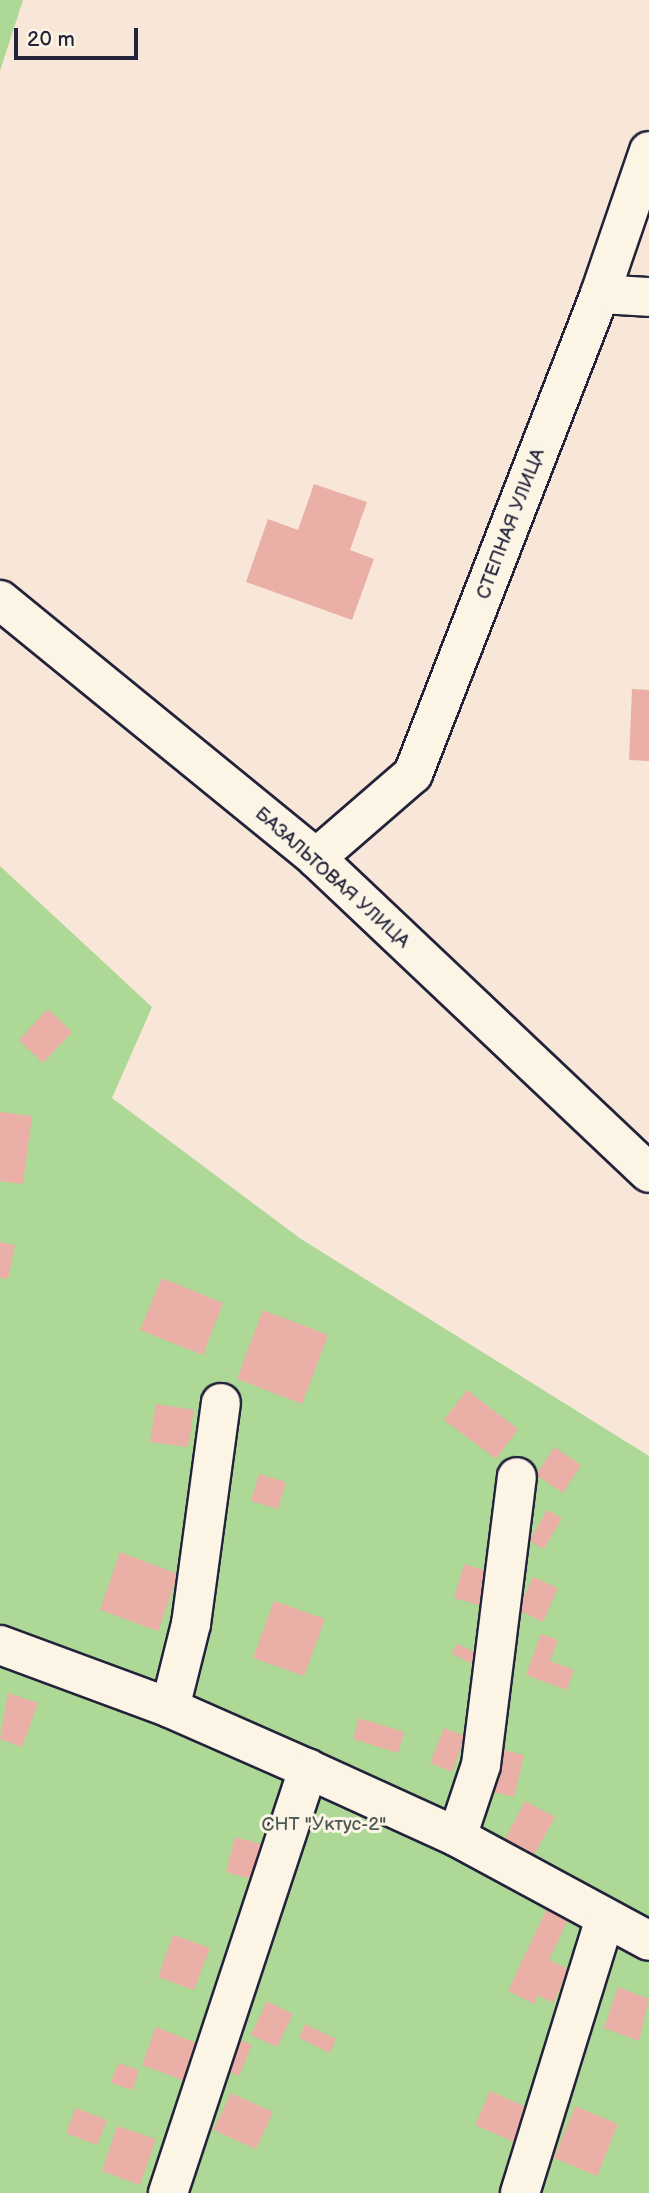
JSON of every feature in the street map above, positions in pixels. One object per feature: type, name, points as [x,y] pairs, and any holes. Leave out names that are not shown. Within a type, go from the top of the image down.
[{"type":"street","name":"СТЕПНАЯ УЛИЦА","points":[[316,858],[413,774],[600,295],[649,151]]},
{"type":"street","points":[[600,295],[649,297]]},
{"type":"street","name":"БАЗАЛЬТОВАЯ УЛИЦА","points":[[0,600],[316,858],[649,1173]]},
{"type":"street","points":[[170,1708],[191,1624],[221,1403]]},
{"type":"street","points":[[457,1838],[481,1765],[517,1477]]},
{"type":"street","points":[[0,1645],[170,1708],[308,1769],[457,1838],[604,1920],[649,1941]]},
{"type":"street","points":[[168,2193],[308,1769]]},
{"type":"street","points":[[520,2193],[604,1920]]},
{"type":"green space","points":[[0,0],[23,0],[0,71]]},
{"type":"green space","name":"СНТ \"Уктус-2\"","points":[[0,866],[152,1007],[112,1098],[301,1239],[649,1456],[649,2193],[0,2193]]},
{"type":"building","points":[[314,484],[367,502],[350,550],[374,559],[352,620],[246,582],[268,519],[298,530]]},
{"type":"building","points":[[632,689],[649,690],[649,761],[629,760]]},
{"type":"building","points":[[48,1009],[72,1032],[43,1063],[19,1040]]},
{"type":"building","points":[[0,1112],[32,1116],[23,1184],[0,1181]]},
{"type":"building","points":[[0,1242],[15,1245],[8,1279],[0,1278]]},
{"type":"building","points":[[162,1278],[223,1303],[203,1355],[140,1330]]},
{"type":"building","points":[[263,1310],[328,1335],[302,1404],[237,1379]]},
{"type":"building","points":[[467,1390],[518,1429],[496,1459],[444,1420]]},
{"type":"building","points":[[156,1404],[194,1410],[188,1447],[150,1442]]},
{"type":"building","points":[[554,1447],[581,1465],[563,1493],[536,1475]]},
{"type":"building","points":[[259,1474],[286,1482],[278,1509],[251,1501]]},
{"type":"building","points":[[547,1510],[562,1518],[544,1549],[529,1541]]},
{"type":"building","points":[[120,1552],[178,1574],[158,1631],[100,1610]]},
{"type":"building","points":[[464,1564],[488,1571],[479,1605],[454,1598]]},
{"type":"building","points":[[533,1577],[558,1588],[543,1622],[518,1610]]},
{"type":"building","points":[[274,1601],[325,1619],[304,1676],[253,1658]]},
{"type":"building","points":[[541,1634],[558,1640],[550,1661],[574,1670],[567,1690],[526,1675]]},
{"type":"building","points":[[457,1644],[481,1655],[477,1666],[452,1654]]},
{"type":"building","points":[[8,1693],[38,1703],[22,1747],[0,1739]]},
{"type":"building","points":[[359,1718],[404,1732],[398,1753],[353,1739]]},
{"type":"building","points":[[444,1728],[465,1736],[452,1772],[430,1763]]},
{"type":"building","points":[[502,1750],[524,1755],[514,1797],[493,1792]]},
{"type":"building","points":[[525,1801],[555,1817],[534,1855],[505,1839]]},
{"type":"building","points":[[235,1837],[269,1846],[259,1881],[226,1872]]},
{"type":"building","points":[[548,1906],[570,1915],[549,1960],[569,1969],[553,2003],[538,1995],[534,2004],[508,1991]]},
{"type":"building","points":[[173,1935],[210,1948],[194,1990],[158,1977]]},
{"type":"building","points":[[618,1987],[649,1999],[639,2041],[604,2028]]},
{"type":"building","points":[[267,2001],[293,2014],[277,2047],[251,2035]]},
{"type":"building","points":[[305,2024],[336,2039],[330,2053],[299,2038]]},
{"type":"building","points":[[156,2027],[199,2044],[185,2081],[142,2065]]},
{"type":"building","points":[[237,2038],[252,2045],[239,2076],[223,2069]]},
{"type":"building","points":[[118,2063],[139,2070],[133,2090],[111,2083]]},
{"type":"building","points":[[490,2091],[531,2109],[516,2143],[475,2125]]},
{"type":"building","points":[[231,2093],[273,2112],[256,2149],[213,2130]]},
{"type":"building","points":[[575,2106],[618,2124],[597,2176],[554,2158]]},
{"type":"building","points":[[76,2108],[107,2120],[97,2145],[66,2133]]},
{"type":"building","points":[[117,2126],[156,2139],[140,2185],[102,2171]]}]
